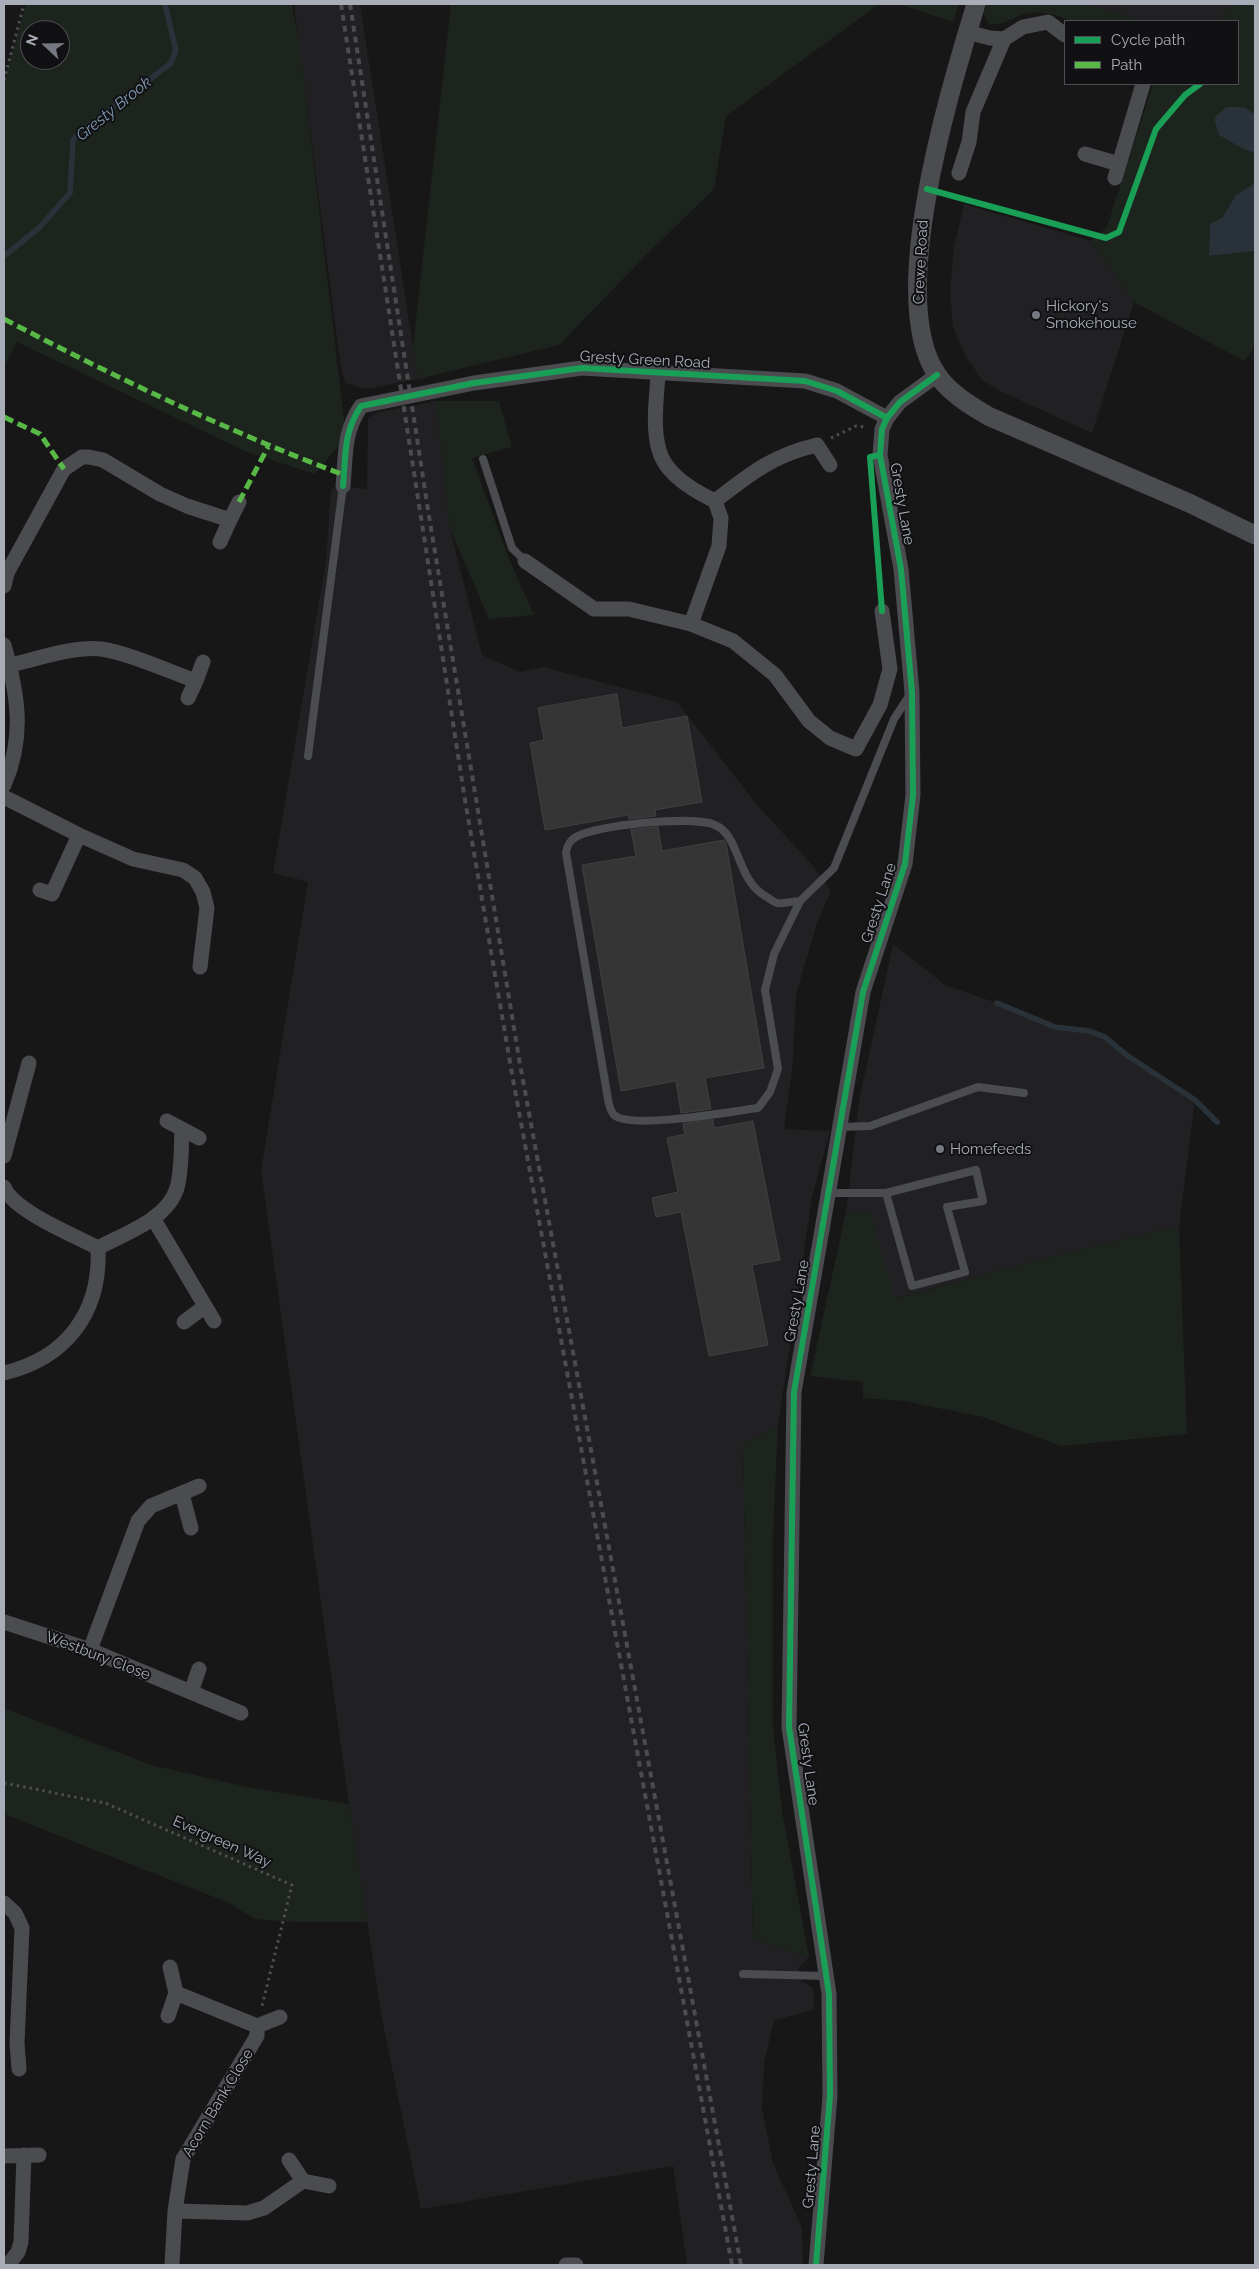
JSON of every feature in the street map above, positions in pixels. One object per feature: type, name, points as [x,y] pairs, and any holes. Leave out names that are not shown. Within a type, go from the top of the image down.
[{"type":"street","name":"Crewe Road","points":[[976,4],[967,32],[928,188],[920,257],[917,289],[920,323],[926,349],[938,375],[960,398],[988,416],[1189,503],[1255,535]]},
{"type":"street","points":[[959,174],[969,142],[974,112],[1004,39],[1023,26],[1048,22],[1064,34]]},
{"type":"street","points":[[967,32],[990,38],[1004,39]]},
{"type":"street","points":[[1085,154],[1117,171],[1143,85]]},
{"type":"street","name":"Gresty Green Road","points":[[343,486],[346,437],[352,419],[361,406],[474,383],[582,368],[805,381],[837,391],[884,423]]},
{"type":"street","points":[[658,373],[656,424],[659,451],[674,474],[697,492],[715,501],[721,518],[719,546],[691,624]]},
{"type":"street","points":[[884,423],[900,402],[938,375]]},
{"type":"street","name":"Gresty Lane","points":[[816,2265],[830,2096],[829,1994],[788,1727],[794,1392],[863,992],[905,864],[913,795],[912,692],[900,569],[880,455],[884,423]]},
{"type":"street","points":[[715,501],[762,465],[793,450],[817,445],[830,465]]},
{"type":"street","points":[[4,586],[6,573],[64,469],[82,457],[104,460],[178,502],[230,520]]},
{"type":"street","points":[[220,542],[239,502]]},
{"type":"street","points":[[525,561],[594,610],[629,609],[691,624],[734,641],[775,675],[809,721],[830,738],[856,749],[880,705],[890,669],[882,611]]},
{"type":"street","points":[[4,645],[17,701],[18,718],[14,756],[4,785]]},
{"type":"street","points":[[10,665],[70,652],[100,649],[196,681]]},
{"type":"street","points":[[188,698],[203,662]]},
{"type":"street","points":[[4,797],[79,835],[134,859],[182,870],[194,878],[204,892],[207,908],[200,967]]},
{"type":"street","points":[[52,894],[79,835]]},
{"type":"street","points":[[4,1156],[28,1062]]},
{"type":"street","points":[[167,1121],[199,1138]]},
{"type":"street","points":[[98,1248],[153,1218],[168,1205],[177,1188],[182,1129]]},
{"type":"street","points":[[4,1187],[9,1197],[21,1207],[98,1248]]},
{"type":"street","points":[[153,1218],[214,1321]]},
{"type":"street","points":[[4,1373],[34,1364],[48,1356],[74,1332],[84,1317],[96,1283],[98,1248]]},
{"type":"street","points":[[184,1322],[204,1307]]},
{"type":"street","points":[[90,1650],[138,1522],[151,1506],[199,1486]]},
{"type":"street","points":[[182,1494],[191,1528]]},
{"type":"street","name":"Westbury Close","points":[[4,1622],[90,1650],[241,1713]]},
{"type":"street","points":[[192,1692],[199,1669]]},
{"type":"street","points":[[4,1903],[15,1912],[22,1928],[11,2043],[19,2069]]},
{"type":"street","points":[[168,2016],[176,1992],[170,1967]]},
{"type":"street","points":[[176,1992],[257,2026],[280,2017]]},
{"type":"street","name":"Acorn Bank Close","points":[[172,2265],[175,2211],[183,2159],[257,2036],[257,2026]]},
{"type":"street","points":[[8,2265],[18,2252],[21,2242],[24,2155]]},
{"type":"street","points":[[4,2156],[39,2155]]},
{"type":"street","points":[[289,2160],[303,2181],[329,2186]]},
{"type":"street","points":[[175,2211],[247,2213],[264,2208],[303,2181]]},
{"type":"street","points":[[566,2265],[576,2265]]},
{"type":"lane","points":[[483,459],[512,548],[525,561]]},
{"type":"lane","points":[[308,756],[343,486]]},
{"type":"lane","points":[[800,901],[777,903],[760,894],[746,877],[730,836],[716,825],[663,820],[590,832],[576,837],[568,844],[566,853],[609,1107],[615,1115],[624,1119],[677,1120],[758,1108],[770,1092],[778,1069],[765,990],[774,954],[800,901],[834,868],[894,719],[912,692]]},
{"type":"lane","points":[[839,1127],[870,1126],[978,1087],[1024,1093]]},
{"type":"lane","points":[[828,1193],[886,1193],[976,1170],[983,1201],[947,1207],[965,1272],[912,1286],[886,1193]]},
{"type":"lane","points":[[743,1974],[826,1976]]},
{"type":"path","points":[[4,80],[24,4]]},
{"type":"path","points":[[817,445],[856,426],[884,423]]},
{"type":"shaded area","points":[[26,4],[292,4],[300,47],[346,437],[315,474],[247,452],[17,342],[4,368],[4,80],[20,25],[20,70],[70,70],[70,20],[21,20]]},
{"type":"shaded area","points":[[294,4],[360,4],[418,379],[371,388],[362,388],[345,383],[340,362]]},
{"type":"shaded area","points":[[451,4],[879,4],[726,116],[714,189],[647,254],[559,345],[418,379],[413,347]]},
{"type":"shaded area","points":[[898,4],[959,4],[953,22]]},
{"type":"shaded area","points":[[987,4],[1087,4],[1140,20],[1066,20],[1045,13],[1030,13],[1001,23],[989,24],[984,14]]},
{"type":"shaded area","points":[[1087,4],[1233,4],[1218,20],[1140,20]]},
{"type":"shaded area","points":[[1233,4],[1255,4],[1255,184],[1236,195],[1222,218],[1210,224],[1209,256],[1255,251],[1255,347],[1244,361],[1134,302],[1091,241],[1107,227],[1153,85],[1239,85],[1239,20],[1218,20]]},
{"type":"shaded area","points":[[1226,107],[1244,107],[1255,115],[1255,153],[1219,135],[1214,118]]},
{"type":"shaded area","points":[[1254,184],[1255,251],[1209,256],[1210,224],[1222,218],[1236,195]]},
{"type":"shaded area","points":[[964,204],[1091,241],[1134,302],[1092,433],[1000,391],[982,380],[965,355],[953,327],[950,292],[954,247]]},
{"type":"shaded area","points":[[436,401],[450,529],[482,655],[520,672],[543,667],[677,702],[758,806],[815,868],[831,891],[817,923],[796,995],[793,1062],[784,1129],[830,1131],[812,1197],[778,1425],[743,1445],[753,1940],[809,1957],[798,1968],[802,1981],[813,1988],[814,2010],[774,2020],[764,2063],[762,2108],[773,2163],[802,2228],[803,2265],[687,2265],[673,2166],[421,2209],[382,2019],[349,1804],[261,1170],[308,882],[273,873],[326,561],[331,489],[343,486],[367,489],[368,418],[376,413]]},
{"type":"shaded area","points":[[436,401],[499,401],[512,447],[472,458],[509,559],[534,615],[489,619],[450,529]]},
{"type":"shaded area","points":[[893,944],[945,985],[997,1003],[1055,1027],[1089,1031],[1105,1037],[1128,1056],[1195,1100],[1179,1226],[1061,1254],[894,1299],[870,1213],[846,1212],[859,1101]]},
{"type":"shaded area","points":[[846,1212],[870,1213],[895,1299],[1061,1254],[1179,1226],[1187,1434],[1061,1446],[983,1417],[903,1401],[863,1398],[863,1382],[810,1376]]},
{"type":"shaded area","points":[[778,1425],[773,1534],[773,1728],[782,1811],[809,1957],[753,1940],[743,1445]]},
{"type":"shaded area","points":[[4,1708],[151,1765],[252,1788],[349,1804],[367,1922],[293,1922],[255,1919],[229,1903],[4,1814]]},
{"type":"building","points":[[617,694],[622,728],[687,716],[702,802],[655,810],[656,816],[629,819],[628,815],[545,830],[530,743],[544,740],[538,708]]},
{"type":"building","points":[[658,827],[662,851],[724,840],[726,843],[764,1068],[705,1078],[711,1109],[681,1113],[676,1081],[621,1091],[582,865],[636,856],[631,830]]},
{"type":"building","points":[[713,1120],[714,1128],[753,1121],[780,1260],[752,1265],[768,1345],[709,1356],[681,1212],[656,1217],[652,1198],[678,1192],[667,1138],[685,1134],[683,1124]]},
{"type":"waterway","name":"Gresty Brook","points":[[4,256],[39,228],[70,193],[73,140],[82,130],[170,64],[176,51],[165,4]]},
{"type":"waterway","points":[[997,1003],[1055,1027],[1089,1031],[1105,1037],[1128,1056],[1195,1100],[1217,1122]]},
{"type":"railway","points":[[341,4],[465,800],[512,1074],[732,2265]]},
{"type":"railway","points":[[350,4],[429,516],[520,1064],[741,2265]]},
{"type":"marked path","points":[[4,319],[88,362],[214,422],[344,475]]},
{"type":"marked path","points":[[4,417],[40,434],[64,469]]},
{"type":"marked path","points":[[239,502],[268,447]]},
{"type":"cycle path","points":[[927,189],[1106,238],[1119,232],[1156,129],[1185,95],[1199,85]]},
{"type":"cycle path","points":[[343,486],[348,435],[361,406],[474,383],[582,368],[805,381],[837,391],[887,418]]},
{"type":"cycle path","points":[[816,2265],[830,2096],[829,1994],[789,1727],[794,1392],[863,992],[905,864],[913,795],[912,692],[901,569],[880,455],[882,429],[887,418],[900,402],[937,375]]},
{"type":"cycle path","points":[[880,455],[870,457],[882,611]]},
{"type":"place","name":"Hickory's Smokehouse","points":[[1036,315]]},
{"type":"place","name":"Homefeeds","points":[[940,1149]]}]
